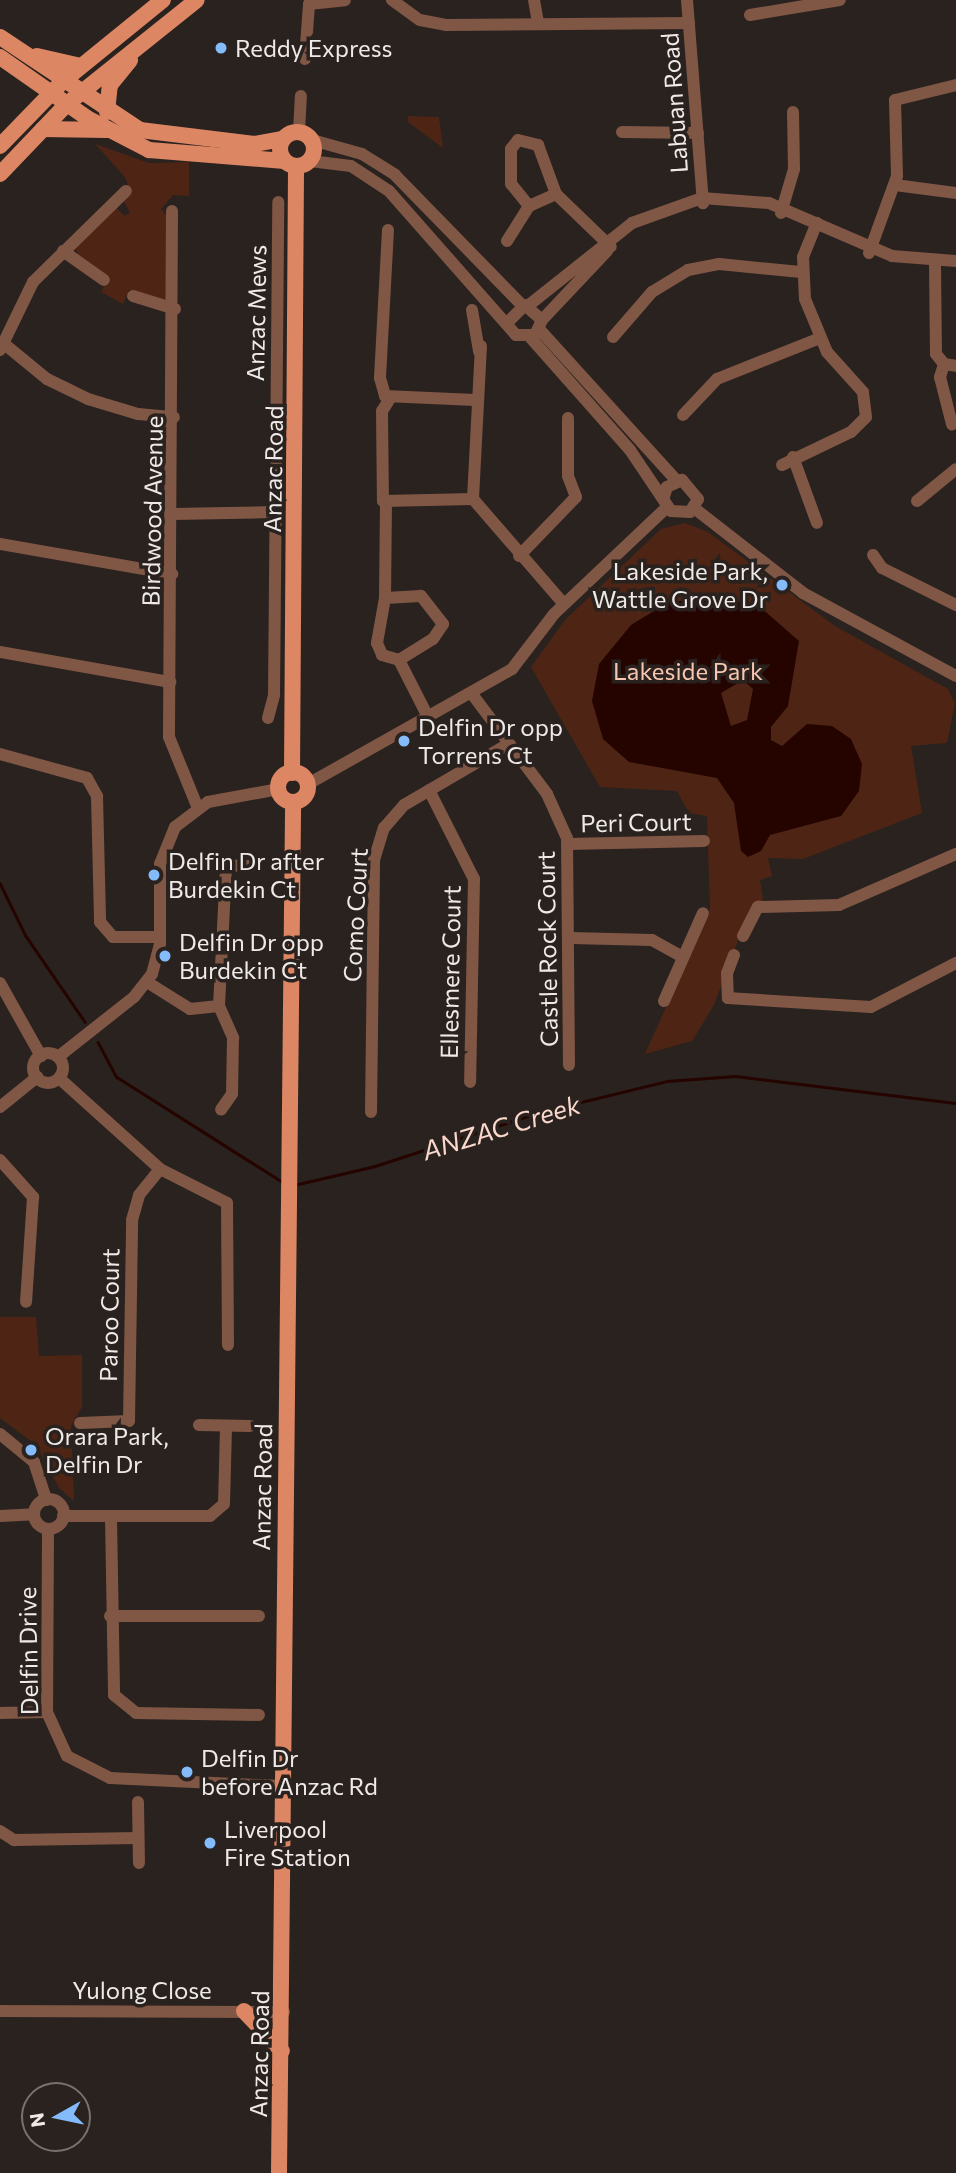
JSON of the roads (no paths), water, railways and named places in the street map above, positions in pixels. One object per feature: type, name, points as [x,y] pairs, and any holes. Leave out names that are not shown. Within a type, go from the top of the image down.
[{"type":"main road","points":[[0,146],[56,88],[163,0]]},
{"type":"main road","points":[[0,174],[73,99],[197,0]]},
{"type":"main road","points":[[107,112],[110,85],[166,23]]},
{"type":"main road","points":[[0,37],[15,47],[56,88]]},
{"type":"main road","points":[[15,47],[61,65],[82,66]]},
{"type":"main road","points":[[0,57],[73,99],[107,130],[149,150],[297,163]]},
{"type":"main road","points":[[73,99],[160,136],[254,144],[306,136],[297,163]]},
{"type":"main road","points":[[43,129],[107,130]]},
{"type":"main road","points":[[283,139],[297,163]]},
{"type":"main road","name":"Anzac Road","points":[[292,772],[297,163]]},
{"type":"main road","points":[[292,772],[308,784],[304,797],[293,802],[279,789],[292,772]]},
{"type":"main road","name":"Anzac Road","points":[[279,2173],[284,2012],[282,1786],[293,802]]},
{"type":"main road","points":[[244,2011],[282,2051]]},
{"type":"street","points":[[305,60],[309,4],[345,0]]},
{"type":"street","points":[[392,0],[432,23],[689,23]]},
{"type":"street","points":[[534,0],[538,23]]},
{"type":"street","name":"Labuan Road","points":[[687,0],[703,201]]},
{"type":"street","points":[[750,16],[840,0]]},
{"type":"street","points":[[870,250],[895,185],[895,100],[956,85]]},
{"type":"street","points":[[301,96],[306,136],[362,154],[388,170],[526,305],[538,329],[665,502],[680,514],[694,508]]},
{"type":"street","points":[[782,210],[795,159],[793,113]]},
{"type":"street","points":[[622,132],[698,134]]},
{"type":"street","points":[[529,206],[509,175],[519,140],[537,145],[555,194],[608,244]]},
{"type":"street","points":[[297,163],[341,162],[375,180],[509,321],[516,335],[538,329],[608,244]]},
{"type":"street","points":[[895,185],[956,193]]},
{"type":"street","points":[[507,241],[529,206],[555,194]]},
{"type":"street","points":[[123,201],[63,251],[33,282],[2,347],[47,379],[88,399],[138,414],[174,416]]},
{"type":"street","points":[[509,321],[526,305],[656,210],[703,201],[782,210],[870,250],[935,266],[956,267]]},
{"type":"street","name":"Anzac Mews","points":[[268,718],[274,695],[278,202]]},
{"type":"street","name":"Birdwood Avenue","points":[[172,211],[175,309],[171,749],[197,806]]},
{"type":"street","points":[[816,225],[801,272],[820,338],[863,392],[866,416],[851,432],[788,461],[817,523]]},
{"type":"street","points":[[388,230],[380,378],[389,400]]},
{"type":"street","points":[[63,251],[104,280]]},
{"type":"street","points":[[935,266],[956,261]]},
{"type":"street","points":[[613,337],[652,292],[688,270],[719,264],[801,272]]},
{"type":"street","points":[[935,266],[935,350],[950,365],[940,377],[952,424]]},
{"type":"street","points":[[133,296],[175,309]]},
{"type":"street","points":[[472,310],[480,349],[475,400],[473,499],[519,556],[564,604]]},
{"type":"street","points":[[538,329],[677,481],[695,488],[694,508]]},
{"type":"street","points":[[683,415],[717,379],[820,338]]},
{"type":"street","points":[[389,400],[475,400]]},
{"type":"street","points":[[389,400],[383,411],[385,598],[377,643],[382,655],[399,660],[429,719]]},
{"type":"street","points":[[519,556],[576,497],[568,476],[568,418]]},
{"type":"street","points":[[917,501],[956,469]]},
{"type":"street","points":[[308,784],[429,719],[512,669],[564,604],[665,502],[677,481]]},
{"type":"street","points":[[386,501],[473,499]]},
{"type":"street","points":[[694,508],[826,608],[956,676]]},
{"type":"street","points":[[173,514],[275,512]]},
{"type":"street","points":[[0,544],[172,574]]},
{"type":"street","points":[[873,555],[882,568],[956,605]]},
{"type":"street","points":[[385,598],[421,596],[442,621],[433,639],[399,660]]},
{"type":"street","points":[[0,652],[170,681]]},
{"type":"street","name":"Castle Rock Court","points":[[472,694],[505,746],[556,809],[568,844],[571,938],[569,1065]]},
{"type":"street","name":"Como Court","points":[[371,1112],[374,860],[391,816],[429,790],[505,746]]},
{"type":"street","points":[[0,754],[87,778],[97,796],[100,922],[113,937],[160,937]]},
{"type":"street","points":[[41,1056],[58,1057],[147,982],[160,937],[163,851],[175,827],[197,806],[279,789]]},
{"type":"street","name":"Ellesmere Court","points":[[429,790],[474,879],[470,1082]]},
{"type":"street","name":"Peri Court","points":[[568,844],[704,841]]},
{"type":"street","points":[[743,936],[758,906],[839,905],[956,854]]},
{"type":"street","points":[[211,866],[251,866]]},
{"type":"street","points":[[221,1110],[232,1094],[233,1038],[219,1006],[226,866]]},
{"type":"street","points":[[664,1000],[681,956],[703,913]]},
{"type":"street","points":[[571,938],[652,940],[681,956]]},
{"type":"street","points":[[734,955],[727,973],[729,998],[872,1007],[955,965]]},
{"type":"street","points":[[147,982],[190,1009],[219,1006]]},
{"type":"street","points":[[0,983],[41,1056]]},
{"type":"street","points":[[41,1056],[34,1065],[37,1077],[48,1083],[60,1078]]},
{"type":"street","points":[[58,1057],[60,1078],[160,1169],[221,1195],[227,1203],[228,1345]]},
{"type":"street","points":[[0,1107],[37,1077]]},
{"type":"street","points":[[0,1160],[33,1198],[26,1302]]},
{"type":"street","name":"Paroo Court","points":[[80,1423],[129,1421],[133,1207],[160,1169]]},
{"type":"street","points":[[199,1426],[250,1426]]},
{"type":"street","points":[[34,1514],[48,1529],[64,1516],[200,1518],[219,1511],[225,1492],[226,1426]]},
{"type":"street","points":[[0,1434],[34,1462],[46,1500]]},
{"type":"street","points":[[46,1500],[58,1503],[64,1516]]},
{"type":"street","points":[[0,1517],[34,1514],[46,1500]]},
{"type":"street","points":[[111,1518],[110,1681],[128,1711],[259,1715]]},
{"type":"street","name":"Delfin Drive","points":[[48,1529],[47,1712],[67,1756],[100,1776],[282,1786]]},
{"type":"street","points":[[110,1616],[259,1616]]},
{"type":"street","points":[[0,1713],[47,1712]]},
{"type":"street","points":[[138,1802],[139,1863]]},
{"type":"street","points":[[0,1831],[14,1840],[138,1838]]},
{"type":"street","name":"Yulong Close","points":[[0,2011],[284,2012]]},
{"type":"waterway","name":"ANZAC Creek","points":[[0,883],[26,936],[85,1022]]},
{"type":"waterway","name":"ANZAC Creek","points":[[98,1042],[117,1077],[284,1183]]},
{"type":"waterway","name":"ANZAC Creek","points":[[294,1185],[375,1166],[540,1112],[667,1081],[735,1076],[956,1103]]},
{"type":"place","name":"Reddy Express","points":[[221,48]]},
{"type":"place","name":"Lakeside Park, Wattle Grove Dr","points":[[782,585]]},
{"type":"place","name":"Delfin Dr opp Torrens Ct","points":[[404,741]]},
{"type":"place","name":"Delfin Dr after Burdekin Ct","points":[[154,875]]},
{"type":"place","name":"Delfin Dr opp Burdekin Ct","points":[[165,956]]},
{"type":"place","name":"Orara Park, Delfin Dr","points":[[31,1450]]},
{"type":"place","name":"Delfin Dr before Anzac Rd","points":[[187,1772]]},
{"type":"place","name":"Liverpool Fire Station","points":[[210,1843]]},
{"type":"park label","name":"Lakeside Park","points":[[688,671]]}]
